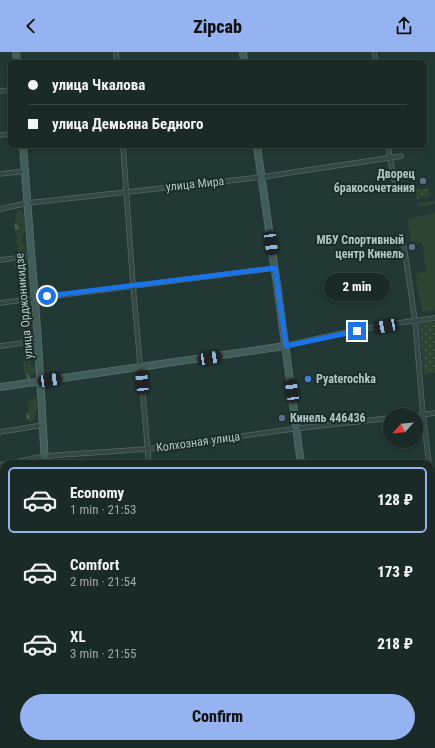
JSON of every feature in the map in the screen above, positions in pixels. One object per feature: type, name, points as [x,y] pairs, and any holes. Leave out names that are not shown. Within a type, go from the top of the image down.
[{"type":"main road","name":"улица Орджоникидзе","points":[[23,148],[41,381],[45,460]]},
{"type":"main road","points":[[257,148],[286,346],[301,460]]},
{"type":"main road","points":[[0,387],[141,368],[286,346]]},
{"type":"street","points":[[123,148],[133,285],[148,460]]},
{"type":"street","points":[[388,148],[394,180]]},
{"type":"street","name":"улица Мира","points":[[0,209],[28,203],[126,191],[262,177],[401,156]]},
{"type":"street","points":[[0,174],[25,171]]},
{"type":"street","points":[[404,247],[415,320],[422,408]]},
{"type":"street","points":[[0,260],[31,256]]},
{"type":"street","points":[[0,303],[275,268]]},
{"type":"street","points":[[286,346],[314,339],[415,320],[435,318]]},
{"type":"street","points":[[0,346],[38,341]]},
{"type":"street","points":[[429,460],[423,415],[435,413]]},
{"type":"street","name":"Колхозная улица","points":[[25,460],[45,456],[147,449],[383,419]]},
{"type":"street","points":[[0,432],[43,425]]},
{"type":"green space","points":[[429,188],[430,197],[417,199],[415,190]]},
{"type":"green space","points":[[435,201],[435,204],[418,207],[418,203]]},
{"type":"green space","points":[[22,210],[25,229],[22,239],[26,251],[26,270],[20,274],[16,270],[15,261],[19,247],[16,243],[17,237],[14,225],[17,211]]},
{"type":"green space","points":[[435,213],[435,310],[422,312],[415,273],[426,271],[422,243],[411,244],[408,220],[409,218]]},
{"type":"green space","points":[[24,314],[30,323],[30,332],[28,339],[23,342],[21,338],[22,315]]},
{"type":"green space","points":[[435,322],[435,373],[424,374],[419,323]]},
{"type":"green space","points":[[27,353],[31,357],[30,364],[36,367],[35,373],[29,380],[25,374],[23,362],[24,355]]},
{"type":"green space","points":[[36,397],[35,420],[30,422],[27,419],[26,414],[29,410],[27,405],[29,401]]},
{"type":"place","name":"Дворец бракосочетания","points":[[423,181]]},
{"type":"place","name":"МБУ Спортивный центр Кинель","points":[[412,247]]},
{"type":"place","name":"Pyaterochka","points":[[308,379]]},
{"type":"place","name":"Кинель 446436","points":[[282,418]]},
{"type":"route","points":[[47,296],[275,268],[286,346],[357,331]]}]
